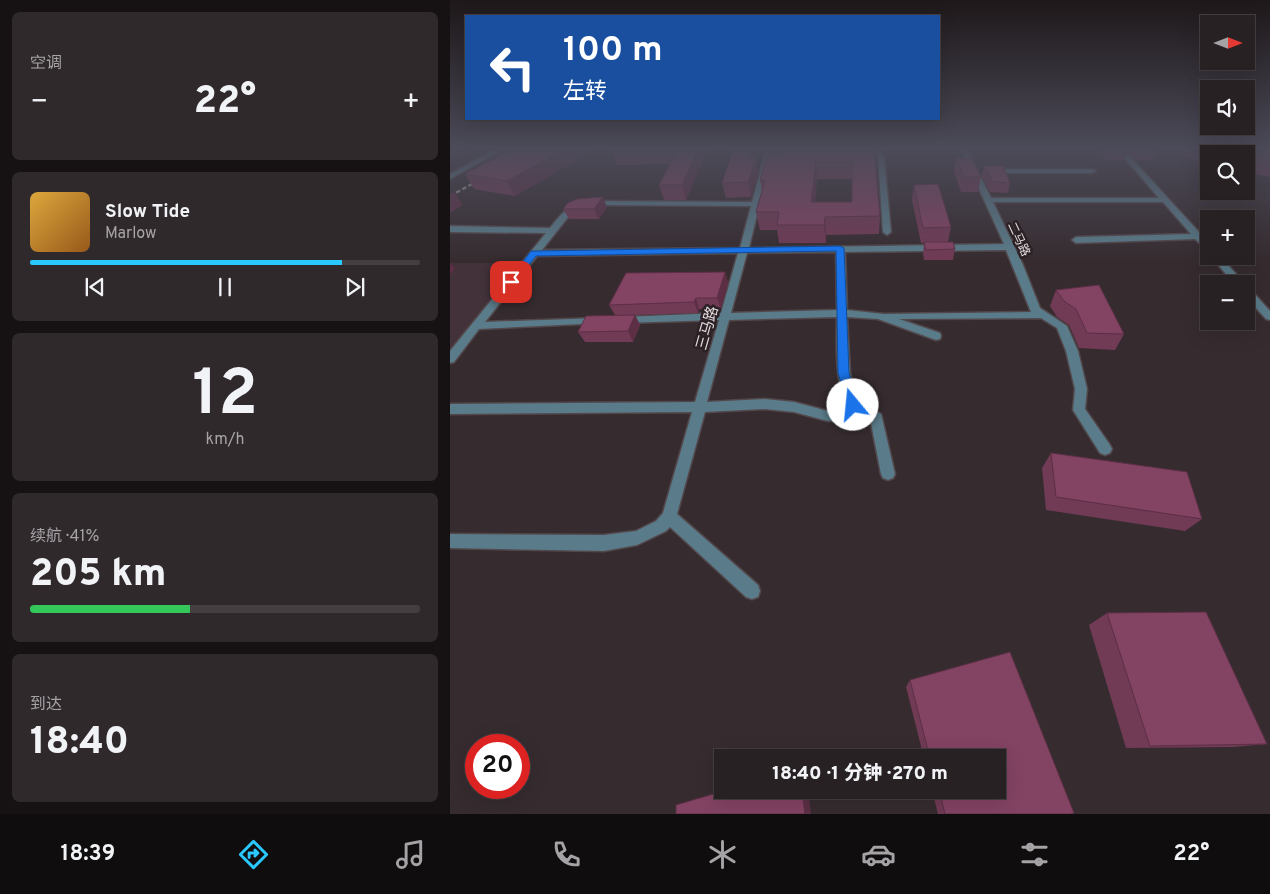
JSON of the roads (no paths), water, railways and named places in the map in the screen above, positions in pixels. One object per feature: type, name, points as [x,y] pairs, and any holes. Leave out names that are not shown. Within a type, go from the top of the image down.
[{"type":"street","name":"三马路","points":[[669,516],[761,185]]},
{"type":"street","points":[[883,185],[887,232]]},
{"type":"street","name":"二马路","points":[[980,185],[1037,312]]},
{"type":"street","points":[[1153,185],[1200,238]]},
{"type":"street","points":[[986,200],[1166,200]]},
{"type":"street","points":[[450,359],[569,210],[579,205],[592,203],[756,204]]},
{"type":"street","points":[[450,229],[552,231]]},
{"type":"street","points":[[1076,240],[1198,236]]},
{"type":"street","points":[[534,253],[1009,247]]},
{"type":"street","points":[[840,248],[844,373],[853,405],[876,418],[888,474]]},
{"type":"street","points":[[1223,265],[1232,275]]},
{"type":"street","points":[[1255,301],[1270,317]]},
{"type":"street","points":[[477,326],[842,313],[879,316],[1037,312],[1062,326],[1072,351],[1081,389],[1079,410],[1105,449]]},
{"type":"street","points":[[879,316],[936,336]]},
{"type":"street","points":[[450,409],[700,407],[765,404],[794,407],[828,416],[876,418]]},
{"type":"street","points":[[450,541],[604,543],[637,538],[662,526],[669,516],[752,591]]},
{"type":"railway","points":[[450,196],[470,185]]}]
